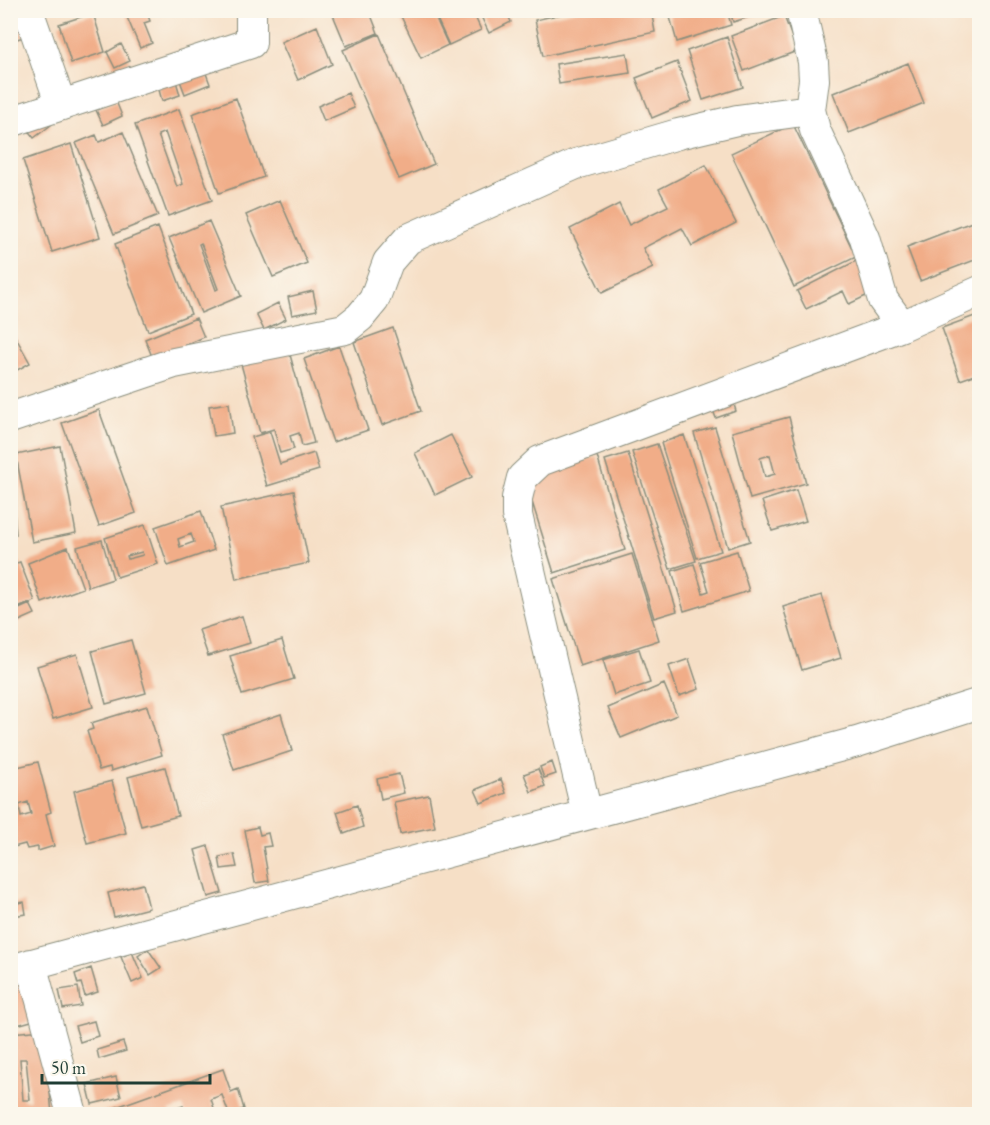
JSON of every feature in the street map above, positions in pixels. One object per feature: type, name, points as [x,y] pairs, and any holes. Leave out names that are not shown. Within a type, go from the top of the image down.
[{"type":"street","points":[[28,10],[61,105]]},
{"type":"street","points":[[10,122],[251,43],[251,10]]},
{"type":"street","points":[[801,10],[813,62],[814,80],[810,110],[815,130],[865,238],[883,300],[902,326]]},
{"type":"street","points":[[10,418],[174,363],[345,329],[360,317],[374,300],[388,262],[408,239],[576,164],[678,134],[737,120],[810,110]]},
{"type":"street","points":[[587,814],[517,515],[517,498],[522,478],[540,461],[902,326],[980,291]]},
{"type":"street","points":[[72,1114],[21,967],[857,742],[980,703]]},
{"type":"building","points":[[10,10],[15,10],[24,37],[10,41]]},
{"type":"building","points":[[124,10],[146,10],[150,21],[144,23],[152,43],[140,48]]},
{"type":"building","points":[[331,10],[369,10],[378,33],[346,46]]},
{"type":"building","points":[[398,10],[432,10],[448,45],[421,58]]},
{"type":"building","points":[[433,10],[472,10],[481,30],[449,45]]},
{"type":"building","points":[[478,10],[506,10],[511,22],[489,33]]},
{"type":"building","points":[[580,10],[651,10],[655,32],[543,56],[535,20]]},
{"type":"building","points":[[668,10],[727,10],[731,25],[677,42]]},
{"type":"building","points":[[730,10],[769,10],[769,11],[733,22]]},
{"type":"building","points":[[93,13],[105,52],[71,63],[59,24]]},
{"type":"building","points":[[784,16],[797,51],[744,71],[731,36]]},
{"type":"building","points":[[317,26],[332,64],[298,80],[281,42]]},
{"type":"building","points":[[379,34],[434,164],[399,179],[343,50]]},
{"type":"building","points":[[727,37],[743,87],[703,100],[687,51]]},
{"type":"building","points":[[121,44],[130,61],[115,68],[107,52]]},
{"type":"building","points":[[627,53],[630,73],[559,84],[556,64]]},
{"type":"building","points":[[677,62],[692,101],[652,118],[636,78]]},
{"type":"building","points":[[908,63],[924,103],[849,133],[833,93]]},
{"type":"building","points":[[204,68],[210,84],[185,94],[179,78]]},
{"type":"building","points":[[176,81],[180,95],[162,101],[158,86]]},
{"type":"building","points":[[348,93],[354,108],[324,121],[318,106]]},
{"type":"building","points":[[236,98],[264,177],[219,193],[192,114]]},
{"type":"building","points":[[116,101],[122,116],[103,125],[96,110]]},
{"type":"building","points":[[179,109],[212,200],[168,216],[135,125]],"holes":[[[165,132],[183,184],[177,187],[158,135]]]},
{"type":"building","points":[[43,116],[51,125],[34,138],[26,128]]},
{"type":"building","points":[[793,124],[856,257],[794,287],[731,153]]},
{"type":"building","points":[[123,132],[158,216],[114,234],[76,143],[96,135],[99,142]]},
{"type":"building","points":[[71,144],[100,237],[52,252],[23,160]]},
{"type":"building","points":[[706,165],[736,223],[692,246],[682,228],[643,248],[653,268],[602,293],[570,229],[619,204],[629,225],[668,206],[659,189]]},
{"type":"building","points":[[280,200],[307,263],[273,277],[246,215]]},
{"type":"building","points":[[209,221],[241,296],[201,313],[169,238]],"holes":[[[201,243],[218,289],[216,290],[199,244]]]},
{"type":"building","points":[[972,222],[980,241],[980,258],[920,281],[907,247]]},
{"type":"building","points":[[158,227],[191,314],[148,331],[115,244]]},
{"type":"building","points":[[858,260],[870,294],[849,304],[843,291],[806,309],[797,291]]},
{"type":"building","points":[[313,291],[317,310],[292,315],[288,297]]},
{"type":"building","points":[[278,303],[286,319],[264,330],[256,314]]},
{"type":"building","points":[[980,314],[980,373],[960,380],[942,328]]},
{"type":"building","points":[[196,318],[204,337],[153,359],[145,339]]},
{"type":"building","points":[[10,327],[30,363],[10,374]]},
{"type":"building","points":[[393,328],[421,411],[382,425],[354,342]]},
{"type":"building","points":[[339,346],[368,430],[333,442],[304,359]]},
{"type":"building","points":[[289,351],[314,443],[302,446],[299,433],[290,436],[294,449],[280,453],[274,429],[260,433],[241,364]]},
{"type":"building","points":[[732,398],[736,411],[716,418],[711,405]]},
{"type":"building","points":[[229,403],[233,433],[214,436],[209,406]]},
{"type":"building","points":[[99,410],[136,513],[99,526],[62,423]]},
{"type":"building","points":[[789,417],[806,483],[750,499],[732,432]],"holes":[[[770,455],[775,474],[765,477],[760,458]]]},
{"type":"building","points":[[715,427],[750,541],[728,548],[694,433]]},
{"type":"building","points":[[270,432],[280,464],[314,453],[319,470],[267,486],[252,437]]},
{"type":"building","points":[[451,435],[472,477],[435,495],[415,453]]},
{"type":"building","points":[[684,435],[721,551],[697,558],[661,443]]},
{"type":"building","points":[[657,444],[696,561],[670,569],[632,452]]},
{"type":"building","points":[[60,446],[76,533],[32,542],[16,455]]},
{"type":"building","points":[[628,453],[677,611],[654,618],[605,460]]},
{"type":"building","points":[[597,456],[625,550],[554,573],[525,479]]},
{"type":"building","points":[[10,489],[12,489],[16,534],[10,535]]},
{"type":"building","points":[[796,490],[806,521],[772,531],[762,501]]},
{"type":"building","points":[[294,491],[309,563],[236,579],[221,507]]},
{"type":"building","points":[[201,511],[214,550],[168,566],[155,527]],"holes":[[[191,534],[194,542],[180,547],[178,539]]]},
{"type":"building","points":[[145,525],[158,564],[117,577],[105,538]],"holes":[[[142,552],[143,555],[128,559],[127,556]]]},
{"type":"building","points":[[102,540],[113,579],[88,587],[77,547]]},
{"type":"building","points":[[68,547],[83,588],[42,603],[28,563]]},
{"type":"building","points":[[737,551],[749,591],[684,611],[672,571],[694,564],[703,593],[709,591],[700,562]]},
{"type":"building","points":[[632,554],[659,640],[580,666],[553,579]]},
{"type":"building","points":[[20,562],[35,601],[10,611],[10,565]]},
{"type":"building","points":[[822,595],[841,658],[802,670],[783,607]]},
{"type":"building","points":[[30,604],[35,614],[10,625],[10,613]]},
{"type":"building","points":[[242,616],[250,643],[208,656],[199,630]]},
{"type":"building","points":[[131,640],[146,693],[106,704],[92,651]]},
{"type":"building","points":[[282,640],[294,679],[242,695],[230,656]]},
{"type":"building","points":[[639,649],[650,683],[614,695],[603,660]]},
{"type":"building","points":[[77,654],[93,707],[53,719],[37,666]]},
{"type":"building","points":[[689,659],[699,689],[679,696],[669,666]]},
{"type":"building","points":[[664,684],[677,715],[621,738],[608,708]]},
{"type":"building","points":[[147,706],[162,755],[111,771],[110,767],[99,770],[87,731],[93,729],[91,723]]},
{"type":"building","points":[[281,714],[292,751],[234,770],[222,734]]},
{"type":"building","points":[[38,762],[51,812],[46,814],[54,846],[38,851],[38,847],[27,849],[25,844],[10,848],[10,777],[15,775],[13,768]],"holes":[[[28,802],[31,814],[21,817],[19,805]]]},
{"type":"building","points":[[552,762],[556,774],[544,778],[540,767]]},
{"type":"building","points":[[165,767],[178,816],[141,826],[128,777]]},
{"type":"building","points":[[538,769],[545,786],[531,792],[524,774]]},
{"type":"building","points":[[399,774],[404,793],[381,799],[377,779]]},
{"type":"building","points":[[501,779],[506,793],[481,803],[475,790]]},
{"type":"building","points":[[112,781],[126,833],[87,843],[74,791]]},
{"type":"building","points":[[429,795],[435,827],[400,834],[394,802]]},
{"type":"building","points":[[357,805],[363,827],[344,834],[337,812]]},
{"type":"building","points":[[258,827],[260,835],[268,833],[271,846],[263,847],[269,881],[255,883],[245,830]]},
{"type":"building","points":[[208,846],[222,893],[208,897],[195,850]]},
{"type":"building","points":[[234,854],[237,867],[221,869],[219,857]]},
{"type":"building","points":[[143,884],[149,908],[114,917],[108,893]]},
{"type":"building","points":[[24,902],[26,914],[12,916],[11,904]]},
{"type":"building","points":[[148,949],[161,968],[150,975],[138,956]]},
{"type":"building","points":[[132,952],[143,978],[132,983],[121,957]]},
{"type":"building","points":[[91,968],[98,992],[85,996],[75,974]]},
{"type":"building","points":[[31,978],[42,1018],[10,1027],[10,983]]},
{"type":"building","points":[[78,987],[81,1006],[63,1009],[59,990]]},
{"type":"building","points":[[94,1021],[98,1036],[80,1042],[75,1026]]},
{"type":"building","points":[[44,1030],[52,1114],[10,1114],[10,1033]],"holes":[[[20,1059],[26,1059],[30,1100],[23,1100]]]},
{"type":"building","points":[[123,1042],[126,1051],[99,1059],[97,1050]]},
{"type":"building","points":[[223,1069],[231,1092],[238,1089],[244,1109],[229,1114],[222,1095],[211,1099],[216,1114],[186,1114],[183,1106],[169,1111],[170,1114],[97,1114]]},
{"type":"building","points":[[116,1077],[121,1097],[92,1104],[87,1084]]}]
